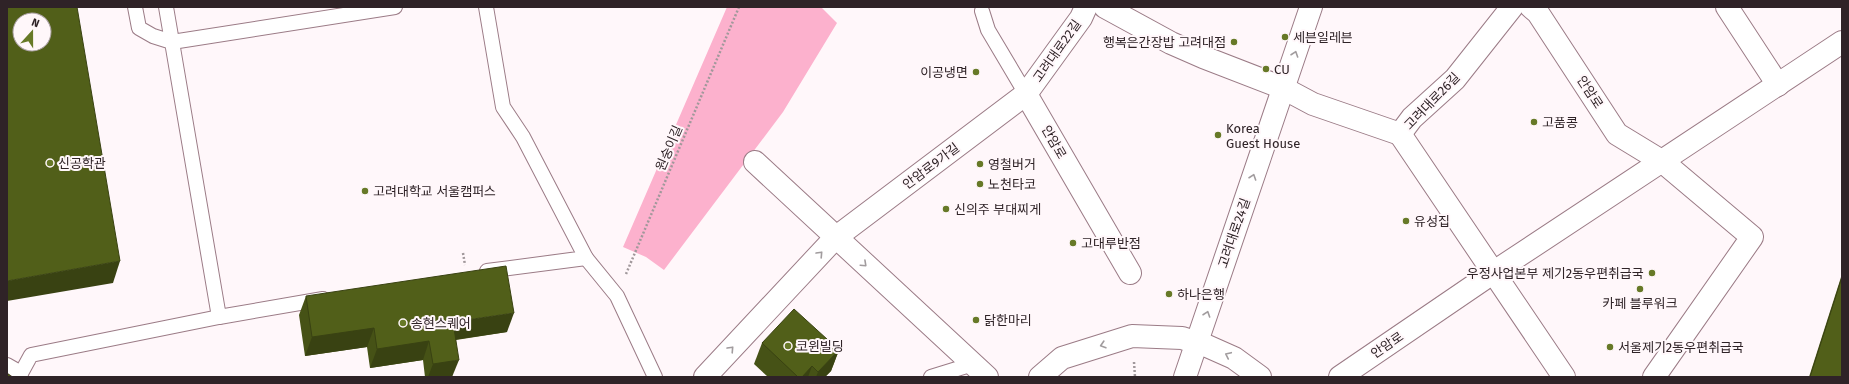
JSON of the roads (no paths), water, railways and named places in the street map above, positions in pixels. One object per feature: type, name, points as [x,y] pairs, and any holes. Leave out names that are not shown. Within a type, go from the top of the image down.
[{"type":"street","name":"고려대로22길","points":[[1026,94],[1081,18],[1086,7]]},
{"type":"street","points":[[1105,7],[1172,43],[1283,88]]},
{"type":"street","name":"고려대로24길","points":[[1185,377],[1311,7]]},
{"type":"street","name":"고려대로26길","points":[[1283,88],[1313,104],[1400,134],[1412,118],[1456,79],[1512,7]]},
{"type":"street","name":"안암로","points":[[1531,7],[1538,13],[1617,134],[1663,162]]},
{"type":"street","points":[[1726,7],[1778,85]]},
{"type":"street","name":"안암로","points":[[1340,377],[1494,272],[1663,162],[1842,42]]},
{"type":"street","name":"안암로9가길","points":[[704,377],[835,238],[1026,94]]},
{"type":"street","name":"안암로","points":[[1026,94],[1130,273]]},
{"type":"street","points":[[1400,134],[1564,377]]},
{"type":"street","points":[[755,162],[835,238],[980,371]]},
{"type":"street","points":[[1654,377],[1752,237],[1663,162]]},
{"type":"street","points":[[1040,377],[1062,358],[1132,336],[1182,338],[1234,358],[1260,377]]},
{"type":"lane","points":[[135,7],[138,28],[153,36],[172,42],[395,7]]},
{"type":"lane","points":[[166,7],[219,317]]},
{"type":"lane","points":[[486,7],[502,107],[522,137],[586,258],[617,296],[655,377]]},
{"type":"lane","name":"안암로","points":[[982,11],[988,30],[1026,94]]},
{"type":"lane","points":[[474,273],[586,258]]},
{"type":"lane","points":[[7,365],[20,375],[31,356],[219,317],[335,297]]},
{"type":"lane","points":[[931,377],[980,371]]},
{"type":"place","name":"세븐일레븐","points":[[1285,37]]},
{"type":"place","name":"행복은간장밥 고려대점","points":[[1234,42]]},
{"type":"place","name":"CU","points":[[1266,69]]},
{"type":"place","name":"이공냉면","points":[[976,72]]},
{"type":"place","name":"고품콩","points":[[1534,122]]},
{"type":"place","name":"Korea Guest House","points":[[1218,135]]},
{"type":"place","name":"신공학관","points":[[50,163]]},
{"type":"place","name":"영철버거","points":[[980,164]]},
{"type":"place","name":"노천타코","points":[[980,184]]},
{"type":"place","name":"고려대학교 서울캠퍼스","points":[[365,191]]},
{"type":"place","name":"신의주 부대찌게","points":[[946,209]]},
{"type":"place","name":"유성집","points":[[1406,221]]},
{"type":"place","name":"고대루반점","points":[[1073,243]]},
{"type":"place","name":"우정사업본부 제기2동우편취급국","points":[[1652,273]]},
{"type":"place","name":"카페 블루워크","points":[[1640,289]]},
{"type":"place","name":"하나은행","points":[[1169,294]]},
{"type":"place","name":"닭한마리","points":[[976,320]]},
{"type":"place","name":"송현스퀘어","points":[[403,323]]},
{"type":"place","name":"코윈빌딩","points":[[788,346]]},
{"type":"place","name":"서울제기2동우편취급국","points":[[1610,347]]}]
